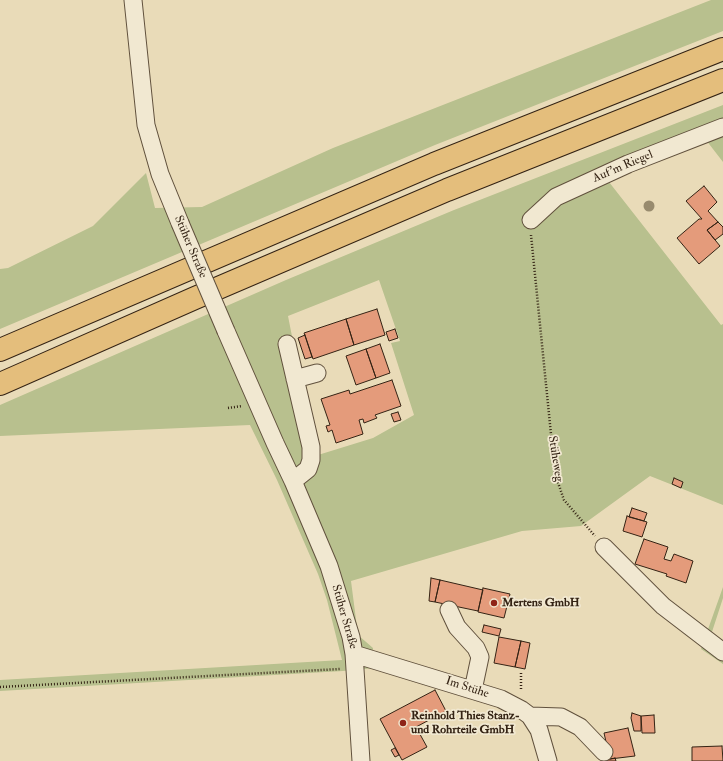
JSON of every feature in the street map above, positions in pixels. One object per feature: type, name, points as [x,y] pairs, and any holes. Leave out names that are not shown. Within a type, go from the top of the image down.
[{"type":"highway","points":[[0,350],[434,164],[723,49]]},
{"type":"highway","points":[[0,384],[202,295],[447,190],[723,80]]},
{"type":"street","name":"Stüher Straße","points":[[133,0],[146,125],[160,174],[226,331],[329,566],[351,637],[361,761]]},
{"type":"street","name":"Auf'm Riegel","points":[[531,220],[556,197],[628,164],[723,127]]},
{"type":"street","points":[[287,344],[311,447],[311,460],[308,469],[293,481]]},
{"type":"street","points":[[295,379],[317,372]]},
{"type":"street","points":[[604,547],[663,606],[723,652]]},
{"type":"street","points":[[449,610],[457,627],[476,648],[480,657],[473,690]]},
{"type":"street","name":"Im Stühe","points":[[354,661],[473,690],[501,699],[530,716],[539,730],[548,761]]},
{"type":"street","points":[[530,716],[561,717],[580,727],[604,752]]},
{"type":"path","name":"Stüheweg","points":[[531,220],[555,474],[564,500],[604,547]]},
{"type":"path","points":[[0,687],[354,661]]},
{"type":"green space","points":[[711,0],[723,0],[723,31],[435,145],[0,329],[0,269],[8,268],[93,226],[146,173],[155,208],[202,207],[333,148]]},
{"type":"green space","points":[[723,105],[723,162],[706,140],[609,182],[721,325],[723,324],[723,505],[650,476],[581,526],[522,531],[351,581],[358,635],[373,648],[374,668],[0,691],[0,680],[342,660],[327,600],[318,574],[277,480],[250,425],[0,436],[0,405],[286,280],[454,210]],"holes":[[[379,280],[400,341],[391,343],[414,415],[373,438],[318,455],[302,387],[288,316]]]},
{"type":"green space","points":[[723,587],[723,598],[711,635],[723,644],[723,664],[701,649]]},
{"type":"building","points":[[704,186],[717,202],[708,211],[718,222],[707,230],[720,246],[699,264],[677,238],[699,219],[702,219],[686,201]]},
{"type":"building","points":[[718,222],[723,227],[723,234],[715,240],[707,230]]},
{"type":"building","points":[[377,309],[385,335],[354,345],[346,319]]},
{"type":"building","points":[[346,319],[354,345],[313,359],[304,333]]},
{"type":"building","points":[[395,329],[398,338],[389,341],[386,332]]},
{"type":"building","points":[[305,335],[312,357],[305,359],[298,338]]},
{"type":"building","points":[[380,344],[390,373],[376,378],[366,349]]},
{"type":"building","points":[[366,349],[376,378],[356,385],[346,356]]},
{"type":"building","points":[[392,380],[401,406],[375,415],[377,418],[364,423],[363,419],[359,420],[363,434],[336,443],[332,430],[328,432],[326,426],[330,425],[321,399],[349,390],[350,394]]},
{"type":"building","points":[[398,412],[401,420],[394,422],[391,414]]},
{"type":"building","points":[[674,478],[683,482],[681,488],[672,484]]},
{"type":"building","points":[[632,508],[647,513],[644,521],[629,517]]},
{"type":"building","points":[[627,516],[647,522],[642,537],[623,531]]},
{"type":"building","points":[[644,539],[668,547],[664,559],[671,561],[674,554],[693,561],[686,583],[666,576],[667,574],[635,564]]},
{"type":"building","points":[[431,578],[440,580],[435,602],[429,601]]},
{"type":"building","points":[[440,580],[483,590],[478,611],[435,602]]},
{"type":"building","name":"Mertens GmbH","points":[[483,588],[510,594],[504,618],[478,612]]},
{"type":"building","points":[[484,625],[501,629],[499,636],[482,632]]},
{"type":"building","points":[[499,637],[521,641],[515,667],[494,663]]},
{"type":"building","points":[[521,641],[530,643],[525,669],[515,667]]},
{"type":"building","name":"Reinhold Thies Stanz- und Rohrteile GmbH","points":[[435,690],[446,711],[416,727],[427,747],[402,760],[380,719]]},
{"type":"building","points":[[632,713],[641,716],[641,731],[634,731],[631,718]]},
{"type":"building","points":[[654,715],[655,733],[642,733],[641,716]]},
{"type":"building","points":[[628,728],[635,756],[610,759],[604,733]]},
{"type":"building","points":[[722,746],[723,761],[692,761],[692,747]]},
{"type":"building","points":[[395,748],[399,755],[395,757],[391,750]]},
{"type":"building","points":[[615,758],[616,761],[603,761],[610,759]]},
{"type":"place","name":"Mertens GmbH","points":[[494,603]]},
{"type":"place","name":"Reinhold Thies Stanz- und Rohrteile GmbH","points":[[403,723]]}]
